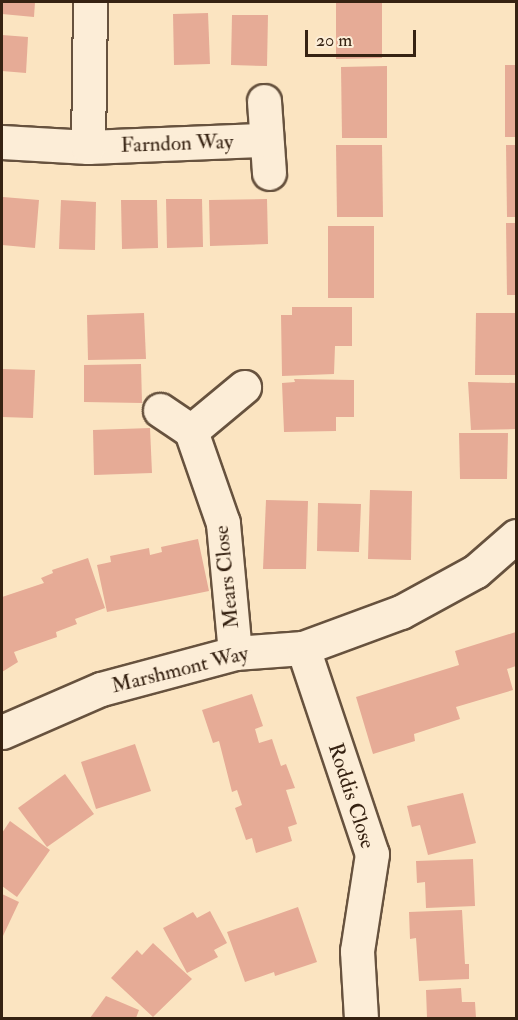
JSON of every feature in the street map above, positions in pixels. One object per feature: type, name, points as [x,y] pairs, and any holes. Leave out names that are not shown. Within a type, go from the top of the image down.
[{"type":"street","points":[[88,147],[90,2]]},
{"type":"street","points":[[264,101],[269,173]]},
{"type":"street","name":"Farndon Way","points":[[2,142],[88,147],[266,140]]},
{"type":"street","points":[[160,410],[191,431],[244,387]]},
{"type":"street","name":"Mears Close","points":[[191,431],[223,523],[235,653]]},
{"type":"street","name":"Marshmont Way","points":[[2,732],[101,690],[235,653],[303,648],[401,612],[477,571],[516,536]]},
{"type":"street","name":"Roddis Close","points":[[303,648],[372,854],[357,951],[361,1018]]},
{"type":"building","points":[[2,2],[35,2],[34,17],[2,14]]},
{"type":"building","points":[[336,2],[382,2],[382,58],[336,59]]},
{"type":"building","points":[[208,13],[210,64],[174,65],[173,14]]},
{"type":"building","points":[[232,15],[268,15],[267,66],[231,65]]},
{"type":"building","points":[[2,35],[28,37],[26,73],[2,71]]},
{"type":"building","points":[[505,65],[516,65],[516,137],[505,137]]},
{"type":"building","points":[[387,66],[387,138],[342,138],[341,67]]},
{"type":"building","points":[[336,145],[382,145],[383,217],[337,217]]},
{"type":"building","points":[[506,145],[516,145],[516,217],[507,217]]},
{"type":"building","points":[[3,197],[39,200],[35,248],[2,245]]},
{"type":"building","points":[[166,199],[202,199],[203,247],[167,248]]},
{"type":"building","points":[[267,199],[268,244],[210,246],[209,200]]},
{"type":"building","points":[[61,200],[96,202],[95,250],[59,249]]},
{"type":"building","points":[[121,200],[157,200],[158,248],[122,249]]},
{"type":"building","points":[[506,223],[516,223],[516,295],[507,295]]},
{"type":"building","points":[[328,226],[374,226],[374,298],[328,298]]},
{"type":"building","points":[[292,307],[352,307],[352,346],[335,346],[334,374],[282,376],[281,315],[292,315]]},
{"type":"building","points":[[144,313],[146,359],[88,360],[87,315]]},
{"type":"building","points":[[476,313],[516,313],[516,375],[475,375]]},
{"type":"building","points":[[141,364],[142,403],[84,402],[84,365]]},
{"type":"building","points":[[2,369],[35,370],[33,418],[2,417]]},
{"type":"building","points":[[294,379],[354,380],[354,417],[336,417],[336,431],[284,432],[282,383],[295,382]]},
{"type":"building","points":[[468,382],[516,383],[516,429],[471,430]]},
{"type":"building","points":[[150,428],[152,473],[94,475],[93,430]]},
{"type":"building","points":[[459,433],[508,433],[507,479],[460,479]]},
{"type":"building","points":[[370,490],[412,491],[411,560],[368,559]]},
{"type":"building","points":[[266,500],[308,501],[306,569],[263,569]]},
{"type":"building","points":[[318,503],[361,504],[359,552],[317,551]]},
{"type":"building","points":[[198,539],[209,591],[107,612],[97,565],[111,562],[110,556],[149,548],[150,555],[162,552],[161,547]]},
{"type":"building","points":[[88,558],[105,608],[75,619],[77,624],[56,632],[57,637],[14,652],[18,662],[2,672],[2,597],[44,583],[41,578],[53,573],[52,570]]},
{"type":"building","points":[[516,632],[516,666],[507,669],[513,690],[456,707],[460,719],[414,734],[415,741],[373,754],[356,697],[459,665],[455,651]]},
{"type":"building","points":[[252,694],[263,726],[255,729],[259,743],[272,739],[281,766],[286,764],[295,788],[286,790],[297,824],[288,827],[292,841],[256,853],[252,838],[246,840],[235,808],[242,805],[237,790],[232,792],[219,741],[213,743],[202,710]]},
{"type":"building","points":[[135,744],[151,791],[96,809],[81,762]]},
{"type":"building","points":[[65,774],[94,814],[47,847],[18,808]]},
{"type":"building","points":[[463,793],[476,843],[428,855],[420,825],[412,827],[407,806]]},
{"type":"building","points":[[10,821],[50,850],[17,897],[2,886],[2,833]]},
{"type":"building","points":[[473,859],[475,906],[426,908],[425,882],[417,883],[416,861]]},
{"type":"building","points":[[2,894],[19,902],[2,938]]},
{"type":"building","points":[[298,907],[317,962],[275,976],[274,972],[245,982],[227,932]]},
{"type":"building","points":[[462,910],[465,964],[469,964],[469,979],[419,981],[416,938],[410,939],[409,912]]},
{"type":"building","points":[[210,911],[227,943],[214,950],[218,957],[187,973],[163,928],[193,912],[197,918]]},
{"type":"building","points":[[153,943],[192,979],[153,1017],[111,978],[137,950],[142,955]]},
{"type":"building","points":[[461,988],[462,1002],[475,1002],[476,1018],[427,1018],[426,990]]},
{"type":"building","points":[[106,996],[139,1010],[136,1018],[90,1018]]}]
